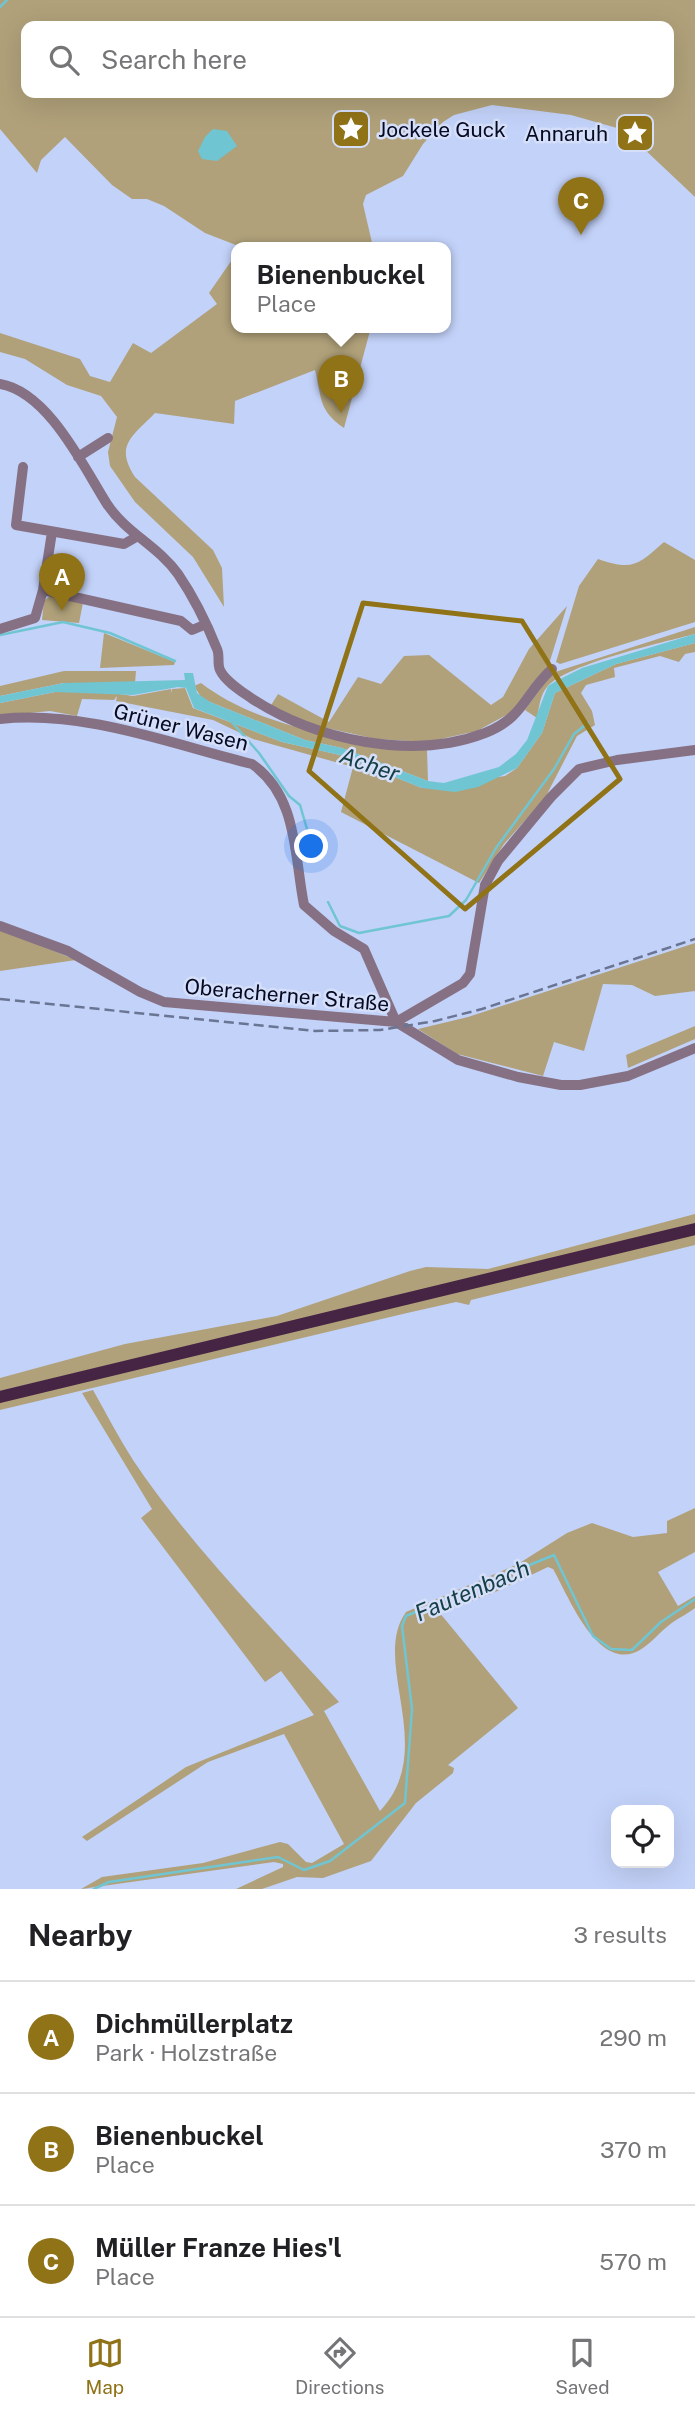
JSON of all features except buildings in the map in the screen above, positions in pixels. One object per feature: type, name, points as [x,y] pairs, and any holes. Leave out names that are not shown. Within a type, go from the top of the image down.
[{"type":"main road","points":[[0,1396],[695,1228]]},
{"type":"street","points":[[0,384],[38,405],[60,429],[109,506],[138,536],[158,550],[175,570],[219,652],[220,669],[237,688],[270,711],[304,726],[333,734],[378,742],[425,746],[484,734],[522,710],[552,669]]},
{"type":"street","points":[[78,457],[108,438]]},
{"type":"street","points":[[23,467],[16,526],[124,544],[138,536]]},
{"type":"street","points":[[0,629],[35,618],[43,590],[52,532]]},
{"type":"street","points":[[43,590],[181,621],[192,630],[204,625]]},
{"type":"street","points":[[181,621],[198,612]]},
{"type":"street","name":"Grüner Wasen","points":[[0,719],[29,716],[77,720],[252,764],[270,776],[282,794],[292,827],[304,905],[334,931],[364,949],[396,1022]]},
{"type":"street","points":[[396,1022],[463,983],[470,974],[485,884],[518,836],[579,769],[617,760],[695,750]]},
{"type":"street","name":"Oberacherner Straße","points":[[0,926],[78,956],[140,992],[164,1002],[396,1022],[458,1060],[518,1077],[561,1085],[580,1085],[628,1076],[695,1048]]},
{"type":"highlighted area","points":[[363,603],[522,621],[620,779],[465,909],[309,771]]},
{"type":"shaded area","points":[[0,0],[695,0],[695,197],[624,130],[571,115],[492,105],[454,115],[443,122],[423,144],[403,176],[366,195],[363,204],[372,242],[231,243],[205,233],[164,206],[147,199],[132,199],[112,185],[65,137],[41,160],[37,173],[0,129]]},
{"type":"shaded area","points":[[231,261],[231,333],[369,333],[344,428],[325,409],[315,370],[235,401],[234,424],[155,413],[129,442],[126,457],[135,477],[213,550],[222,568],[224,607],[193,557],[135,502],[110,466],[108,452],[117,417],[101,396],[67,385],[25,359],[0,352],[0,333],[80,359],[90,376],[110,382],[133,343],[151,353],[217,304],[209,293]]},
{"type":"shaded area","points":[[664,542],[695,560],[695,622],[560,664],[556,662],[579,586],[598,559],[619,565],[634,564]]},
{"type":"shaded area","points":[[50,596],[83,603],[79,623],[42,620],[44,601]]},
{"type":"shaded area","points":[[567,606],[549,664],[521,707],[477,731],[427,742],[376,739],[309,724],[270,707],[278,694],[329,722],[358,677],[381,684],[404,656],[429,655],[491,705],[503,697],[529,649]]},
{"type":"shaded area","points":[[695,627],[695,634],[616,655],[574,670],[547,687],[541,698],[537,718],[525,710],[552,673]]},
{"type":"shaded area","points":[[104,633],[175,662],[174,665],[100,668]]},
{"type":"shaded area","points":[[695,643],[695,652],[685,654],[679,662],[660,656],[614,668],[615,677],[586,685],[581,693],[592,711],[595,725],[577,736],[545,798],[504,844],[479,883],[341,812],[353,767],[253,739],[213,720],[116,701],[117,696],[114,700],[82,699],[77,716],[50,711],[0,716],[0,703],[55,692],[106,692],[133,696],[171,689],[171,693],[172,689],[185,688],[193,708],[282,742],[340,755],[422,788],[505,776],[517,768],[542,733],[555,693],[616,664]]},
{"type":"shaded area","points":[[64,671],[136,671],[135,683],[64,683],[0,696],[0,686]]},
{"type":"shaded area","points":[[201,683],[252,712],[280,722],[339,736],[427,750],[428,781],[342,748],[305,740],[210,702],[201,697],[194,686]]},
{"type":"shaded area","points":[[0,929],[76,960],[0,971]]},
{"type":"shaded area","points":[[695,943],[695,991],[655,996],[632,985],[603,984],[584,1051],[554,1042],[543,1076],[457,1054],[418,1029],[468,1017]]},
{"type":"shaded area","points":[[695,1026],[695,1039],[628,1068],[626,1055]]},
{"type":"shaded area","points":[[695,1214],[695,1223],[612,1245],[0,1391],[0,1378],[125,1344],[277,1316],[410,1271],[426,1267],[488,1269]]},
{"type":"shaded area","points":[[695,1233],[695,1245],[471,1300],[469,1305],[456,1302],[0,1410],[0,1400]]},
{"type":"shaded area","points":[[93,1390],[133,1460],[180,1524],[339,1702],[324,1711],[380,1811],[397,1787],[404,1761],[405,1734],[395,1655],[397,1632],[406,1612],[518,1564],[567,1533],[592,1523],[633,1537],[667,1533],[667,1521],[695,1508],[695,1552],[658,1572],[678,1606],[695,1596],[695,1608],[643,1648],[627,1654],[613,1652],[600,1644],[577,1614],[553,1569],[548,1567],[491,1594],[439,1612],[518,1708],[448,1765],[454,1768],[453,1773],[416,1803],[371,1861],[323,1878],[297,1877],[262,1889],[236,1889],[283,1867],[283,1864],[274,1862],[81,1889],[102,1877],[203,1863],[280,1842],[288,1844],[306,1862],[312,1863],[344,1844],[284,1734],[208,1762],[87,1841],[82,1837],[186,1767],[314,1715],[281,1671],[265,1682],[141,1518],[152,1509],[82,1393]]},
{"type":"water","points":[[213,129],[227,131],[237,146],[217,161],[202,159],[198,151],[205,137]]},
{"type":"water","name":"Acher","points":[[695,634],[695,643],[616,664],[555,693],[542,733],[517,768],[478,787],[455,792],[422,788],[340,755],[282,742],[194,708],[186,688],[133,695],[55,692],[0,703],[0,696],[64,683],[185,680],[184,673],[193,673],[197,693],[210,702],[305,740],[342,748],[428,781],[444,783],[499,767],[516,754],[527,740],[548,686],[556,681],[582,668]]},
{"type":"waterway","points":[[0,7],[7,0]]},
{"type":"waterway","points":[[0,635],[63,622],[110,633],[175,661]]},
{"type":"waterway","points":[[230,720],[259,753],[289,796],[300,805],[316,860]]},
{"type":"waterway","points":[[328,902],[340,926],[359,933],[449,916],[466,900],[496,848],[554,769],[574,734],[588,723]]},
{"type":"waterway","name":"Fautenbach","points":[[94,1889],[109,1882],[278,1857],[304,1870],[330,1861],[405,1803],[412,1709],[402,1626],[406,1616],[554,1555],[593,1636],[611,1649],[632,1650],[661,1622],[695,1599]]},
{"type":"railway","points":[[0,999],[315,1031],[380,1030],[435,1021],[482,1009],[695,939]]},
{"type":"place","name":"Jockele Guck","points":[[351,129]]},
{"type":"place","name":"Annaruh","points":[[635,133]]},
{"type":"place","name":"Müller Franze Hies'l","points":[[581,235]]},
{"type":"place","name":"Bienenbuckel","points":[[341,413]]},
{"type":"place","name":"Dichmüllerplatz","points":[[62,611]]}]
